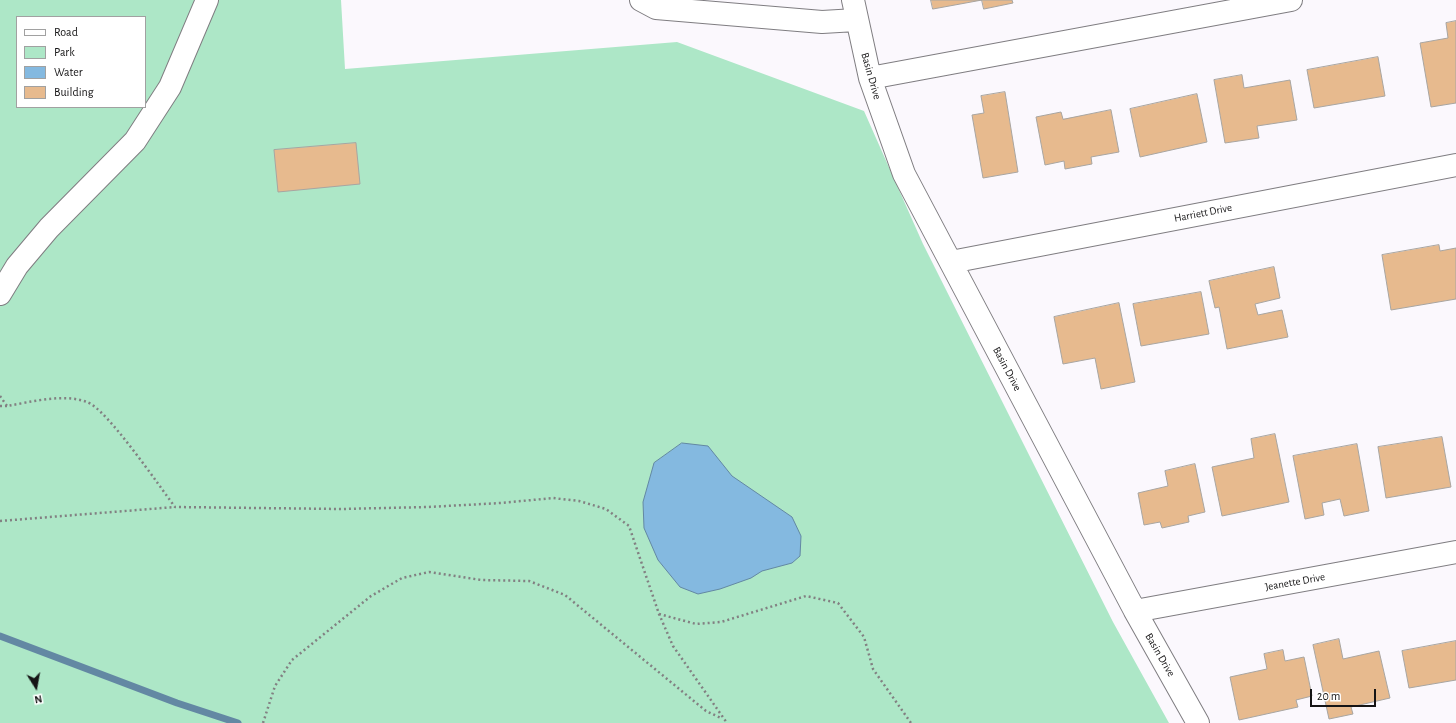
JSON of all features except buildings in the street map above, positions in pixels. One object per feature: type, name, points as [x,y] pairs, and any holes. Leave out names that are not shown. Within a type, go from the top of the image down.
[{"type":"street","points":[[0,294],[17,266],[49,228],[135,141],[170,87],[207,0]]},
{"type":"street","points":[[641,0],[656,8],[822,22],[854,10]]},
{"type":"street","points":[[870,78],[1290,0]]},
{"type":"street","name":"Basin Drive","points":[[854,10],[870,78],[904,174],[1135,611],[1198,723]]},
{"type":"street","name":"Harriett Drive","points":[[951,262],[1456,165]]},
{"type":"street","name":"Jeanette Drive","points":[[1135,611],[1456,552]]},
{"type":"path","points":[[0,396],[7,406]]},
{"type":"path","points":[[0,406],[67,398],[88,402],[104,414],[175,507]]},
{"type":"path","points":[[0,521],[175,507],[341,509],[428,507],[501,503],[553,498],[579,501],[606,509],[628,526],[658,614],[673,646],[722,718],[727,723]]},
{"type":"path","points":[[263,723],[275,686],[292,660],[371,596],[402,578],[429,572],[481,580],[529,581],[565,595],[706,711],[722,718]]},
{"type":"path","points":[[658,614],[696,624],[721,622],[806,596],[838,604],[864,637],[873,669],[910,723]]},
{"type":"green space","points":[[0,0],[341,0],[345,69],[677,42],[864,111],[923,244],[1113,622],[1169,723],[0,723]]},
{"type":"water","points":[[682,443],[708,446],[732,476],[792,517],[801,536],[800,556],[792,563],[762,571],[751,578],[720,589],[698,594],[680,587],[658,560],[644,528],[643,502],[654,463]]},
{"type":"waterway","points":[[0,636],[177,703],[238,723]]}]
